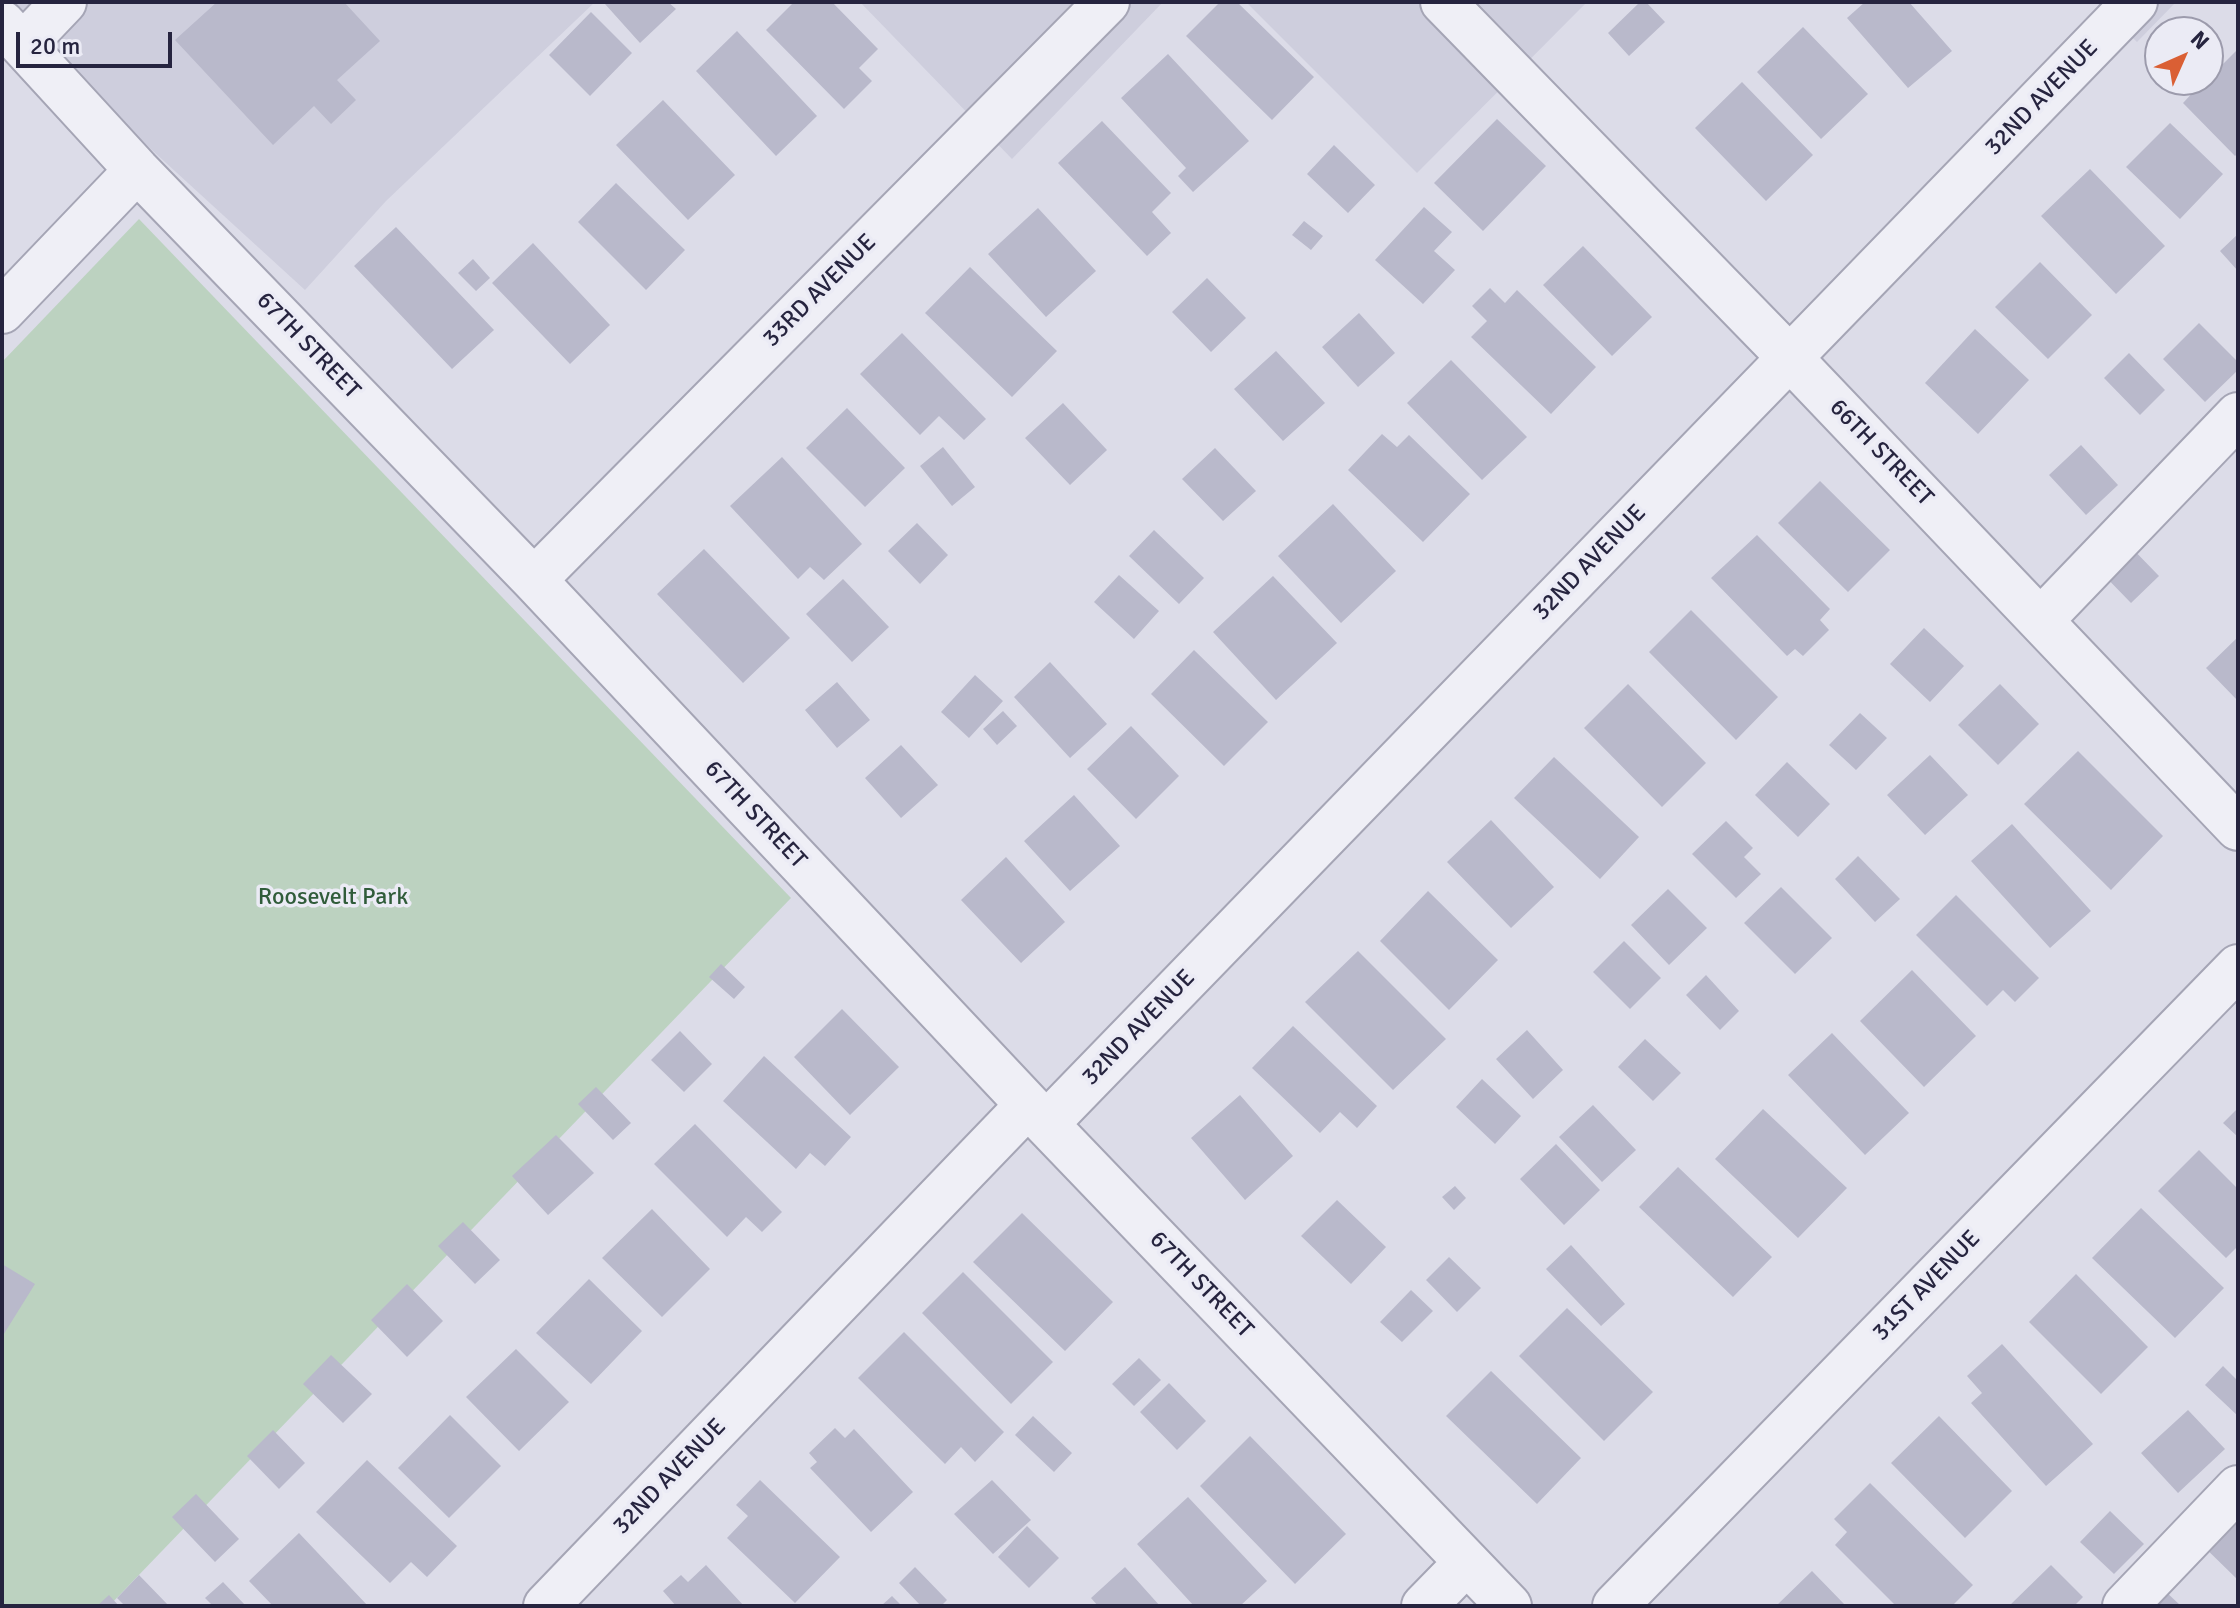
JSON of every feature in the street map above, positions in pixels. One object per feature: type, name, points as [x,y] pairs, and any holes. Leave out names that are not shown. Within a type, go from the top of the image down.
[{"type":"street","points":[[12,34],[64,2]]},
{"type":"street","name":"33RD AVENUE","points":[[534,580],[1107,2]]},
{"type":"street","name":"66TH STREET","points":[[1443,2],[1789,357],[2238,828]]},
{"type":"street","name":"32ND AVENUE","points":[[546,1606],[1789,357],[2135,2]]},
{"type":"street","name":"67TH STREET","points":[[12,34],[137,170],[534,580],[1037,1115],[1509,1606]]},
{"type":"street","points":[[2,311],[137,170]]},
{"type":"street","points":[[2041,620],[2238,415]]},
{"type":"street","name":"31ST AVENUE","points":[[1615,1606],[2238,967]]},
{"type":"street","points":[[2125,1606],[2238,1488]]},
{"type":"street","points":[[1424,1606],[1466,1563]]},
{"type":"shaded area","points":[[2,2],[595,2],[386,201],[305,290],[2,13]]},
{"type":"shaded area","points":[[860,2],[1163,2],[1012,159]]},
{"type":"shaded area","points":[[1246,2],[1587,2],[1417,173]]},
{"type":"shaded area","points":[[2096,2],[2176,2],[2162,16],[2144,16],[2144,35],[2137,42]]},
{"type":"green space","name":"Roosevelt Park","points":[[139,219],[791,898],[109,1606],[2,1606],[2,362]]},
{"type":"building","points":[[217,2],[344,2],[380,41],[337,80],[356,100],[331,124],[314,106],[273,145],[175,40]]},
{"type":"building","points":[[668,2],[676,9],[640,43],[605,4]]},
{"type":"building","points":[[794,2],[832,2],[878,49],[859,68],[872,81],[844,109],[766,30]]},
{"type":"building","points":[[1220,2],[1237,2],[1314,77],[1272,120],[1186,36]]},
{"type":"building","points":[[1640,2],[1646,2],[1665,22],[1629,56],[1608,33]]},
{"type":"building","points":[[1865,2],[1909,2],[1952,51],[1908,88],[1847,18]]},
{"type":"building","points":[[591,12],[632,53],[590,96],[549,55]]},
{"type":"building","points":[[1803,27],[1868,94],[1821,139],[1757,72]]},
{"type":"building","points":[[737,31],[817,116],[776,156],[696,71]]},
{"type":"building","points":[[2236,51],[2238,53],[2238,153],[2235,156],[2183,103],[2190,96],[2224,96],[2224,63]]},
{"type":"building","points":[[1168,54],[1249,141],[1193,192],[1178,176],[1186,168],[1121,98]]},
{"type":"building","points":[[1742,82],[1813,155],[1766,201],[1695,128]]},
{"type":"building","points":[[663,100],[735,175],[688,220],[616,145]]},
{"type":"building","points":[[1497,119],[1546,166],[1483,231],[1434,183]]},
{"type":"building","points":[[1102,121],[1171,193],[1152,212],[1171,233],[1147,256],[1058,163]]},
{"type":"building","points":[[2170,123],[2223,174],[2180,219],[2126,167]]},
{"type":"building","points":[[1334,145],[1375,185],[1348,213],[1307,174]]},
{"type":"building","points":[[2090,169],[2165,246],[2116,294],[2041,216]]},
{"type":"building","points":[[616,183],[685,250],[646,290],[578,222]]},
{"type":"building","points":[[1424,207],[1452,232],[1434,251],[1455,270],[1423,304],[1375,260]]},
{"type":"building","points":[[1038,208],[1096,271],[1046,317],[988,254]]},
{"type":"building","points":[[1304,221],[1323,236],[1311,250],[1292,235]]},
{"type":"building","points":[[396,227],[494,330],[452,369],[354,266]]},
{"type":"building","points":[[2238,234],[2238,271],[2220,251]]},
{"type":"building","points":[[533,243],[610,325],[570,364],[492,283]]},
{"type":"building","points":[[1583,246],[1652,317],[1612,356],[1543,285]]},
{"type":"building","points":[[473,259],[490,278],[476,291],[458,273]]},
{"type":"building","points":[[2040,262],[2092,315],[2048,359],[1995,307]]},
{"type":"building","points":[[970,267],[1057,351],[1012,397],[925,313]]},
{"type":"building","points":[[1207,278],[1246,318],[1211,352],[1172,312]]},
{"type":"building","points":[[1490,288],[1505,303],[1517,290],[1596,367],[1551,414],[1471,337],[1487,321],[1472,306]]},
{"type":"building","points":[[1359,313],[1395,353],[1358,387],[1322,347]]},
{"type":"building","points":[[2199,323],[2238,362],[2238,370],[2205,402],[2163,359]]},
{"type":"building","points":[[1975,329],[2029,380],[1978,434],[1925,383]]},
{"type":"building","points":[[902,333],[986,419],[964,440],[939,416],[920,435],[860,374]]},
{"type":"building","points":[[1276,351],[1325,403],[1283,441],[1234,389]]},
{"type":"building","points":[[2129,353],[2165,390],[2140,415],[2104,378]]},
{"type":"building","points":[[1451,360],[1527,437],[1482,480],[1407,403]]},
{"type":"building","points":[[1063,403],[1107,450],[1070,485],[1025,438]]},
{"type":"building","points":[[847,408],[905,468],[865,507],[806,448]]},
{"type":"building","points":[[1382,434],[1397,447],[1409,435],[1470,494],[1423,542],[1348,470]]},
{"type":"building","points":[[2081,445],[2118,485],[2086,515],[2049,475]]},
{"type":"building","points":[[943,447],[975,487],[952,506],[920,466]]},
{"type":"building","points":[[1215,448],[1256,491],[1223,521],[1182,479]]},
{"type":"building","points":[[782,457],[862,544],[824,580],[810,567],[798,579],[730,506]]},
{"type":"building","points":[[1820,481],[1890,550],[1848,592],[1778,523]]},
{"type":"building","points":[[1333,504],[1396,571],[1341,623],[1278,556]]},
{"type":"building","points":[[917,523],[948,555],[920,584],[888,551]]},
{"type":"building","points":[[1154,530],[1204,578],[1179,604],[1129,556]]},
{"type":"building","points":[[1757,535],[1830,609],[1820,620],[1829,630],[1803,656],[1795,649],[1787,656],[1711,578]]},
{"type":"building","points":[[2125,541],[2159,576],[2131,603],[2097,568]]},
{"type":"building","points":[[704,549],[790,638],[743,683],[657,594]]},
{"type":"building","points":[[1119,575],[1159,611],[1134,639],[1094,602]]},
{"type":"building","points":[[1273,576],[1337,643],[1276,700],[1213,632]]},
{"type":"building","points":[[843,579],[889,627],[852,662],[806,614]]},
{"type":"building","points":[[1691,610],[1778,697],[1736,740],[1649,652]]},
{"type":"building","points":[[1924,628],[1964,666],[1930,702],[1890,664]]},
{"type":"building","points":[[2238,637],[2238,701],[2206,668]]},
{"type":"building","points":[[1194,650],[1268,722],[1224,766],[1151,694]]},
{"type":"building","points":[[1050,662],[1107,724],[1070,758],[1014,697]]},
{"type":"building","points":[[975,675],[1003,701],[969,738],[941,712]]},
{"type":"building","points":[[837,682],[870,720],[837,748],[805,710]]},
{"type":"building","points":[[1628,684],[1706,763],[1662,807],[1584,728]]},
{"type":"building","points":[[2000,684],[2039,724],[1998,765],[1958,725]]},
{"type":"building","points":[[1003,711],[1017,726],[997,745],[983,729]]},
{"type":"building","points":[[1860,713],[1887,738],[1856,770],[1829,745]]},
{"type":"building","points":[[1131,726],[1179,776],[1136,819],[1087,769]]},
{"type":"building","points":[[901,745],[938,785],[901,818],[865,778]]},
{"type":"building","points":[[2078,751],[2163,836],[2111,890],[2024,804]]},
{"type":"building","points":[[1930,755],[1968,795],[1925,835],[1887,795]]},
{"type":"building","points":[[1554,757],[1639,837],[1600,879],[1514,798]]},
{"type":"building","points":[[1787,762],[1830,804],[1798,837],[1755,795]]},
{"type":"building","points":[[1074,795],[1120,846],[1070,891],[1024,841]]},
{"type":"building","points":[[1491,820],[1554,887],[1511,928],[1447,862]]},
{"type":"building","points":[[1726,821],[1753,848],[1744,857],[1761,874],[1736,898],[1692,854]]},
{"type":"building","points":[[2012,824],[2091,911],[2050,948],[1971,861]]},
{"type":"building","points":[[1858,856],[1900,899],[1875,922],[1835,879]]},
{"type":"building","points":[[1006,857],[1065,922],[1021,963],[961,900]]},
{"type":"building","points":[[1781,887],[1832,938],[1795,974],[1744,923]]},
{"type":"building","points":[[1668,889],[1707,928],[1669,965],[1631,925]]},
{"type":"building","points":[[1428,891],[1498,960],[1449,1010],[1380,941]]},
{"type":"building","points":[[1956,895],[2039,978],[2015,1002],[2003,990],[1987,1006],[1916,935]]},
{"type":"building","points":[[1624,941],[1661,978],[1630,1009],[1593,972]]},
{"type":"building","points":[[1358,951],[1446,1039],[1393,1090],[1305,1002]]},
{"type":"building","points":[[721,964],[745,987],[734,999],[709,977]]},
{"type":"building","points":[[1912,970],[1976,1036],[1924,1087],[1860,1021]]},
{"type":"building","points":[[1706,975],[1739,1011],[1720,1030],[1686,995]]},
{"type":"building","points":[[842,1009],[899,1067],[850,1115],[794,1057]]},
{"type":"building","points":[[1293,1026],[1377,1106],[1357,1128],[1340,1112],[1320,1133],[1252,1068]]},
{"type":"building","points":[[1527,1030],[1563,1070],[1533,1099],[1496,1059]]},
{"type":"building","points":[[680,1031],[712,1064],[684,1092],[651,1060]]},
{"type":"building","points":[[1832,1033],[1909,1113],[1865,1155],[1788,1075]]},
{"type":"building","points":[[1645,1039],[1681,1073],[1653,1101],[1618,1067]]},
{"type":"building","points":[[764,1056],[851,1137],[825,1166],[810,1153],[796,1169],[723,1101]]},
{"type":"building","points":[[1482,1079],[1521,1116],[1495,1144],[1456,1107]]},
{"type":"building","points":[[596,1087],[631,1123],[613,1140],[578,1104]]},
{"type":"building","points":[[1240,1095],[1293,1156],[1245,1200],[1191,1138]]},
{"type":"building","points":[[1593,1105],[1636,1150],[1602,1182],[1559,1137]]},
{"type":"building","points":[[2238,1108],[2238,1137],[2223,1123]]},
{"type":"building","points":[[1763,1109],[1847,1188],[1798,1238],[1715,1159]]},
{"type":"building","points":[[695,1124],[782,1212],[762,1232],[746,1217],[727,1237],[654,1164]]},
{"type":"building","points":[[556,1135],[594,1173],[548,1215],[512,1176]]},
{"type":"building","points":[[1556,1144],[1600,1190],[1564,1225],[1520,1179]]},
{"type":"building","points":[[2199,1150],[2238,1189],[2238,1246],[2226,1258],[2158,1191]]},
{"type":"building","points":[[1678,1167],[1772,1257],[1733,1297],[1639,1207]]},
{"type":"building","points":[[1455,1186],[1466,1198],[1454,1210],[1442,1197]]},
{"type":"building","points":[[1337,1200],[1386,1247],[1351,1284],[1301,1236]]},
{"type":"building","points":[[2141,1208],[2224,1288],[2175,1338],[2092,1258]]},
{"type":"building","points":[[652,1209],[710,1269],[662,1317],[602,1258]]},
{"type":"building","points":[[1022,1213],[1113,1302],[1065,1351],[973,1262]]},
{"type":"building","points":[[463,1222],[500,1260],[475,1284],[438,1246]]},
{"type":"building","points":[[1571,1245],[1625,1304],[1601,1326],[1546,1269]]},
{"type":"building","points":[[1449,1257],[1481,1288],[1457,1312],[1426,1280]]},
{"type":"building","points":[[2,1264],[35,1284],[2,1337]]},
{"type":"building","points":[[963,1272],[1053,1362],[1011,1404],[922,1313]]},
{"type":"building","points":[[2076,1274],[2148,1347],[2101,1394],[2029,1322]]},
{"type":"building","points":[[589,1279],[642,1331],[591,1384],[536,1333]]},
{"type":"building","points":[[407,1284],[443,1321],[407,1357],[371,1320]]},
{"type":"building","points":[[1411,1290],[1433,1311],[1402,1342],[1380,1322]]},
{"type":"building","points":[[1567,1308],[1653,1392],[1604,1441],[1519,1356]]},
{"type":"building","points":[[904,1332],[1004,1432],[975,1462],[961,1447],[945,1464],[858,1378]]},
{"type":"building","points":[[2002,1344],[2093,1444],[2046,1486],[1971,1403],[1982,1393],[1967,1376]]},
{"type":"building","points":[[516,1349],[569,1402],[519,1451],[466,1397]]},
{"type":"building","points":[[331,1355],[372,1394],[343,1423],[303,1384]]},
{"type":"building","points":[[1139,1358],[1161,1380],[1134,1406],[1112,1384]]},
{"type":"building","points":[[2223,1366],[2238,1381],[2238,1416],[2205,1385]]},
{"type":"building","points":[[1491,1371],[1581,1458],[1537,1504],[1446,1416]]},
{"type":"building","points":[[1169,1383],[1206,1421],[1177,1450],[1140,1412]]},
{"type":"building","points":[[2188,1410],[2225,1449],[2178,1493],[2141,1453]]},
{"type":"building","points":[[450,1415],[501,1466],[449,1518],[398,1468]]},
{"type":"building","points":[[1033,1416],[1072,1453],[1054,1472],[1015,1435]]},
{"type":"building","points":[[1939,1416],[2012,1491],[1965,1538],[1891,1463]]},
{"type":"building","points":[[835,1428],[845,1438],[854,1429],[913,1492],[871,1532],[810,1468],[817,1462],[809,1453]]},
{"type":"building","points":[[273,1430],[305,1463],[279,1489],[247,1456]]},
{"type":"building","points":[[1250,1436],[1346,1534],[1295,1584],[1200,1486]]},
{"type":"building","points":[[367,1460],[457,1546],[427,1577],[411,1562],[390,1583],[316,1512]]},
{"type":"building","points":[[760,1480],[840,1557],[795,1603],[727,1538],[748,1516],[736,1505]]},
{"type":"building","points":[[992,1480],[1031,1520],[993,1554],[954,1514]]},
{"type":"building","points":[[1870,1483],[1973,1585],[1952,1606],[1896,1606],[1835,1545],[1847,1532],[1834,1519]]},
{"type":"building","points":[[196,1494],[239,1539],[215,1562],[172,1517]]},
{"type":"building","points":[[2238,1495],[2238,1580],[2196,1539]]},
{"type":"building","points":[[1188,1497],[1267,1581],[1240,1606],[1194,1606],[1137,1544]]},
{"type":"building","points":[[2110,1511],[2144,1544],[2114,1574],[2080,1542]]},
{"type":"building","points":[[1027,1526],[1059,1558],[1029,1588],[998,1557]]},
{"type":"building","points":[[299,1533],[368,1606],[273,1606],[249,1581]]},
{"type":"building","points":[[706,1565],[744,1606],[676,1606],[663,1591],[681,1575],[688,1582]]},
{"type":"building","points":[[2051,1565],[2083,1597],[2074,1606],[2009,1606]]},
{"type":"building","points":[[915,1567],[947,1600],[941,1606],[921,1606],[899,1583]]},
{"type":"building","points":[[1125,1567],[1160,1606],[1098,1606],[1091,1598]]},
{"type":"building","points":[[1812,1571],[1846,1606],[1776,1606]]},
{"type":"building","points":[[139,1575],[169,1606],[125,1606],[117,1598]]},
{"type":"building","points":[[223,1582],[246,1606],[213,1606],[205,1598]]},
{"type":"building","points":[[2164,1590],[2181,1606],[2149,1606]]},
{"type":"building","points":[[109,1595],[119,1606],[97,1606]]},
{"type":"building","points":[[892,1596],[902,1606],[881,1606]]}]
